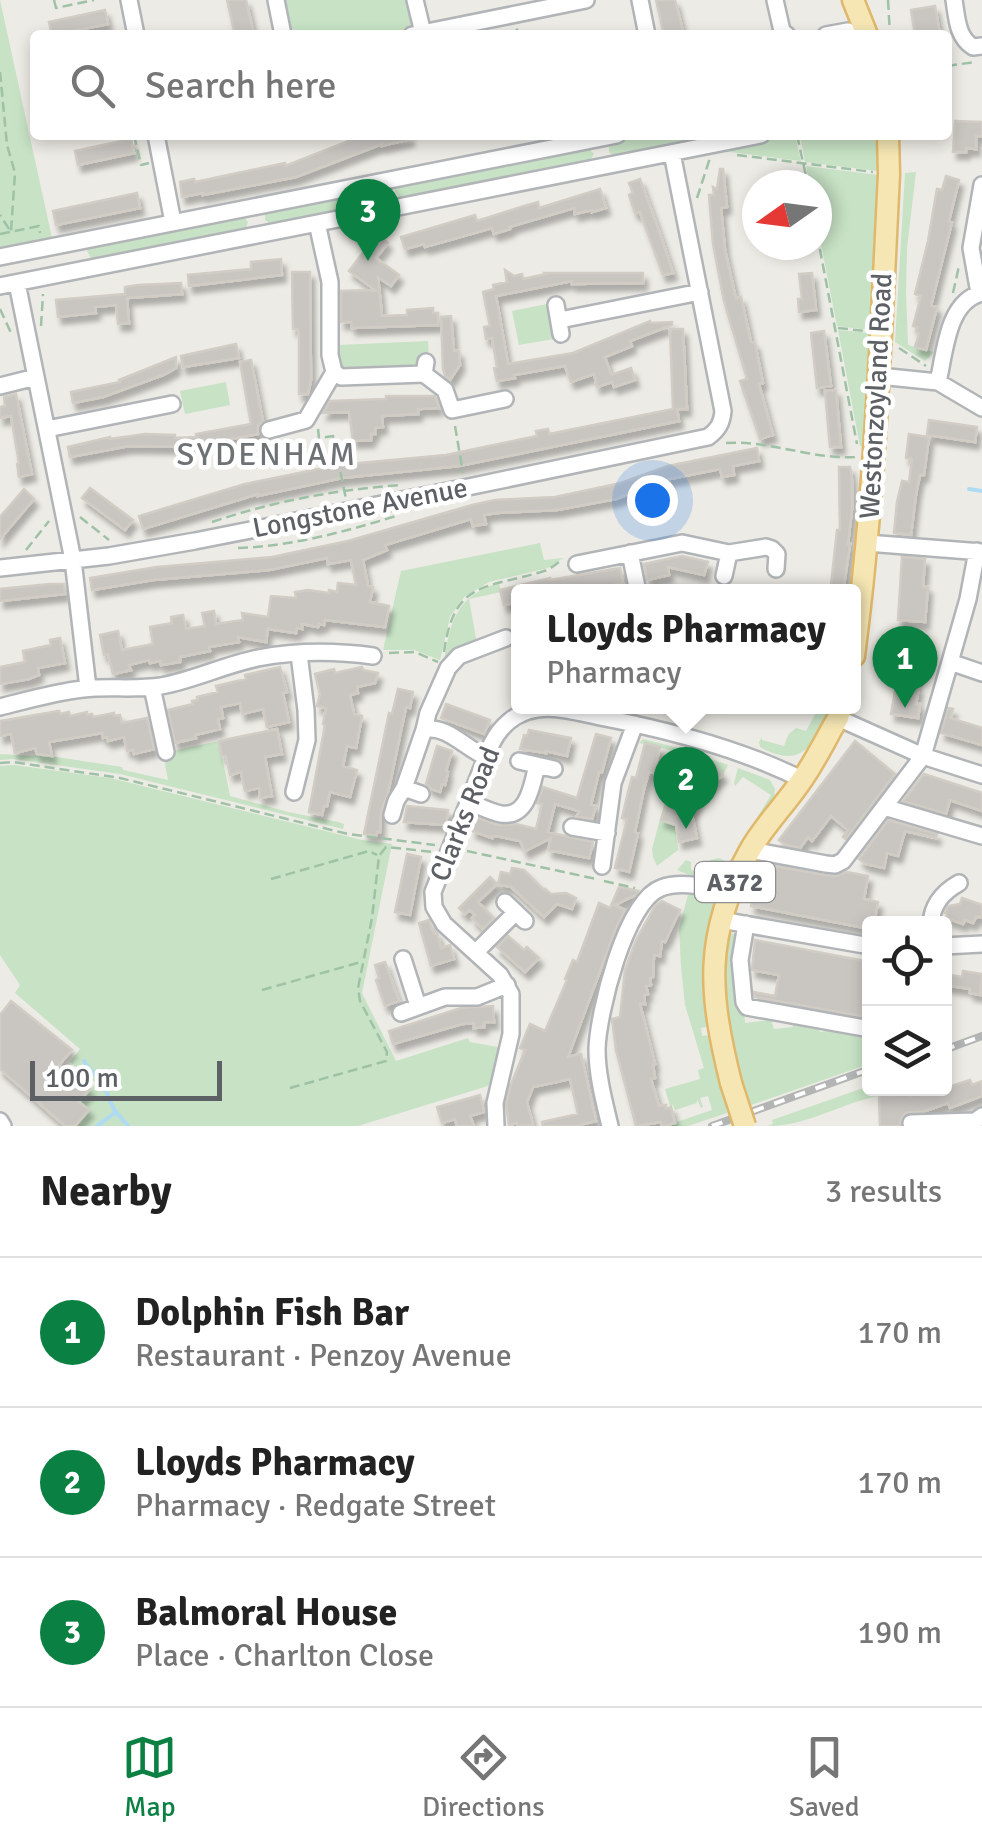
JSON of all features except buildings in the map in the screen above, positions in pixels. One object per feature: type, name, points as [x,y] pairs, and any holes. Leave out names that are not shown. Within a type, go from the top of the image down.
[{"type":"main road","points":[[853,0],[858,30]]},
{"type":"main road","name":"Westonzoyland Road","points":[[861,595],[875,455],[888,140]]},
{"type":"main road","name":"A372","points":[[745,1126],[717,1017],[715,947],[721,920],[750,850],[802,780],[838,714]]},
{"type":"street","points":[[128,0],[135,30]]},
{"type":"street","points":[[276,0],[282,30]]},
{"type":"street","points":[[415,0],[418,30]]},
{"type":"street","points":[[438,30],[586,0]]},
{"type":"street","points":[[640,0],[646,30]]},
{"type":"street","points":[[775,0],[782,30]]},
{"type":"street","points":[[954,0],[964,41],[979,51],[955,65]]},
{"type":"street","points":[[157,140],[173,222]]},
{"type":"street","points":[[0,257],[593,140]]},
{"type":"street","points":[[598,140],[604,166]]},
{"type":"street","points":[[0,286],[672,152],[734,143]]},
{"type":"street","points":[[559,320],[700,292],[672,152]]},
{"type":"street","points":[[385,180],[390,208]]},
{"type":"street","points":[[939,378],[962,303],[981,293],[971,243],[982,185]]},
{"type":"street","points":[[253,207],[259,235]]},
{"type":"street","points":[[317,223],[330,282],[330,355],[334,372],[341,377],[425,368],[445,390],[452,410],[504,399]]},
{"type":"street","points":[[76,242],[82,270]]},
{"type":"street","points":[[17,282],[73,560],[88,688]]},
{"type":"street","name":"Longstone Avenue","points":[[6,567],[126,553],[700,440],[716,432],[723,411],[700,292]]},
{"type":"street","points":[[269,430],[306,420],[334,372]]},
{"type":"street","points":[[879,376],[939,378],[982,408]]},
{"type":"street","points":[[0,386],[36,377]]},
{"type":"street","points":[[47,429],[173,404]]},
{"type":"street","points":[[577,564],[682,543],[729,553],[759,546],[772,549],[777,554],[776,570]]},
{"type":"street","points":[[750,850],[840,863],[923,756],[979,551],[867,543]]},
{"type":"street","points":[[630,553],[636,584]]},
{"type":"street","points":[[724,576],[729,553]]},
{"type":"street","points":[[392,815],[448,668],[458,656],[490,653],[506,638]]},
{"type":"street","points":[[0,707],[88,688],[152,687],[180,682],[257,658],[356,646],[374,656]]},
{"type":"street","points":[[294,792],[307,740],[299,654]]},
{"type":"street","points":[[950,662],[982,673]]},
{"type":"street","points":[[152,687],[166,752]]},
{"type":"street","name":"Clarks Road","points":[[507,986],[444,924],[434,908],[433,892],[494,739],[521,714]]},
{"type":"street","name":"Clarks Road","points":[[598,714],[737,754],[802,780]]},
{"type":"street","points":[[843,714],[923,756],[982,775]]},
{"type":"street","points":[[602,866],[614,783],[635,724]]},
{"type":"street","points":[[424,730],[441,730],[486,758]]},
{"type":"street","points":[[469,802],[499,814],[521,809],[546,767],[519,761]]},
{"type":"street","points":[[281,772],[298,776]]},
{"type":"street","points":[[404,788],[421,794]]},
{"type":"street","points":[[884,807],[982,836]]},
{"type":"street","points":[[572,827],[607,833]]},
{"type":"street","points":[[931,916],[950,884]]},
{"type":"street","points":[[610,1126],[597,1051],[604,1000],[625,937],[651,894],[664,886],[730,891]]},
{"type":"street","points":[[476,952],[516,911]]},
{"type":"street","points":[[721,920],[862,945]]},
{"type":"street","points":[[746,924],[740,960],[747,1007],[862,1028]]},
{"type":"street","points":[[952,946],[982,944]]},
{"type":"street","points":[[403,959],[418,1006]]},
{"type":"street","points":[[401,1014],[445,997],[477,997],[507,986],[513,1002],[511,1034],[494,1103],[496,1126]]},
{"type":"street","points":[[911,1124],[977,1121]]},
{"type":"path","points":[[54,0],[56,8],[94,0]]},
{"type":"path","points":[[888,0],[890,30]]},
{"type":"path","points":[[955,65],[979,51]]},
{"type":"path","points":[[0,72],[2,108],[15,173],[12,232]]},
{"type":"path","points":[[135,140],[141,165],[160,160]]},
{"type":"path","points":[[798,140],[805,170]]},
{"type":"path","points":[[734,143],[804,164],[889,174]]},
{"type":"path","points":[[687,226],[712,152],[700,152],[700,147]]},
{"type":"path","points":[[0,214],[12,232]]},
{"type":"path","points":[[0,234],[39,226],[43,249]]},
{"type":"path","points":[[953,324],[950,305],[960,265],[971,243]]},
{"type":"path","points":[[700,440],[757,444],[821,456],[860,456],[822,260]]},
{"type":"path","points":[[835,328],[881,335],[939,378]]},
{"type":"path","points":[[313,409],[319,438],[333,436],[348,510]]},
{"type":"path","points":[[452,410],[466,488]]},
{"type":"path","points":[[200,526],[256,507],[345,490],[413,484]]},
{"type":"path","points":[[6,567],[62,504],[126,553]]},
{"type":"path","points":[[374,656],[383,650],[408,650],[442,664],[450,623],[470,595],[492,583],[548,570],[564,559],[576,556],[577,564]]},
{"type":"path","points":[[0,764],[12,762],[104,774],[348,834],[637,888],[651,894]]},
{"type":"path","points":[[290,1088],[386,1061],[386,1052],[358,994],[379,856],[386,847],[449,852]]},
{"type":"path","points":[[270,879],[369,851],[379,856]]},
{"type":"path","points":[[262,990],[363,962]]},
{"type":"green space","points":[[0,0],[52,238],[0,248]]},
{"type":"green space","points":[[282,0],[410,0],[412,19],[403,30],[288,30]]},
{"type":"green space","points":[[699,140],[616,157],[609,152],[614,142]]},
{"type":"green space","points":[[766,140],[796,140],[801,161],[715,150]]},
{"type":"green space","points":[[801,140],[875,140],[879,150],[878,171],[805,162]]},
{"type":"green space","points":[[588,148],[594,154],[589,162],[403,198],[395,191],[396,186]]},
{"type":"green space","points":[[806,166],[878,175],[870,330],[837,326],[824,260],[832,260],[832,170],[807,170]]},
{"type":"green space","points":[[916,172],[907,248],[908,345],[934,352],[925,361],[895,342],[905,173]]},
{"type":"green space","points":[[372,190],[380,197],[374,205],[272,225],[265,220],[268,210]]},
{"type":"green space","points":[[243,216],[248,222],[245,230],[92,260],[87,251],[90,246]]},
{"type":"green space","points":[[547,304],[554,339],[519,345],[512,311]]},
{"type":"green space","points":[[838,330],[870,333],[864,446],[860,446]]},
{"type":"green space","points":[[428,341],[429,358],[417,369],[344,370],[338,362],[338,345]]},
{"type":"green space","points":[[226,382],[230,405],[185,414],[180,391]]},
{"type":"green space","points":[[540,543],[544,560],[563,558],[548,568],[489,582],[464,597],[450,617],[440,660],[414,650],[383,650],[401,571]]},
{"type":"green space","points":[[499,583],[501,592],[469,599],[477,644],[444,662],[453,623],[464,603],[473,595],[485,588]]},
{"type":"green space","points":[[815,714],[828,714],[806,750],[787,756],[760,747],[762,737],[784,746],[796,728],[806,731]]},
{"type":"green space","points":[[643,739],[728,765],[722,777],[711,761],[687,781],[676,778],[661,819],[671,823],[674,815],[678,850],[657,866],[652,849],[678,752],[639,743]]},
{"type":"green space","points":[[219,741],[230,796],[338,822],[344,824],[343,829],[120,774],[0,760],[0,754],[37,754],[122,767],[168,780],[163,753]]},
{"type":"green space","points":[[0,766],[110,778],[392,844],[362,993],[396,1061],[468,1038],[470,1042],[498,1047],[491,1085],[358,1126],[75,1126],[89,1110],[79,1102],[96,1083],[70,1062],[80,1049],[15,993],[20,985],[0,955]]},
{"type":"green space","points":[[738,768],[770,780],[774,798],[724,872],[705,878],[677,870],[686,860],[691,862],[691,870],[703,874],[710,860],[719,858],[729,863],[771,795],[743,777],[735,786]]},
{"type":"green space","points":[[688,895],[707,895],[714,903],[706,958],[710,1026],[701,1028],[702,1036],[711,1035],[727,1113],[688,1126],[665,1126],[712,1110],[708,1096],[700,1098],[701,1108],[697,1099],[697,1103],[675,1110],[665,1089],[700,1079],[698,1070],[704,1068],[685,1005],[681,966],[679,928]]},
{"type":"green space","points":[[727,933],[740,935],[745,1023],[771,1020],[774,1029],[793,1027],[791,1018],[816,1022],[820,1032],[827,1031],[825,1023],[862,1031],[862,1066],[748,1106],[728,1027],[722,978]]},
{"type":"green space","points":[[862,1088],[862,1096],[880,1096],[785,1125],[768,1126],[773,1124],[772,1120]]},
{"type":"waterway","points":[[969,489],[982,491]]},
{"type":"waterway","points":[[84,1061],[101,1081],[116,1112]]},
{"type":"waterway","points":[[97,1126],[116,1112],[128,1126]]},
{"type":"railway","points":[[952,1047],[982,1036]]},
{"type":"railway","points":[[712,1126],[862,1072]]},
{"type":"place","name":"Balmoral House","points":[[368,261]]},
{"type":"place","name":"Dolphin Fish Bar","points":[[905,708]]},
{"type":"place","name":"Lloyds Pharmacy","points":[[686,829]]},
{"type":"district","name":"SYDENHAM","points":[[267,454]]}]
